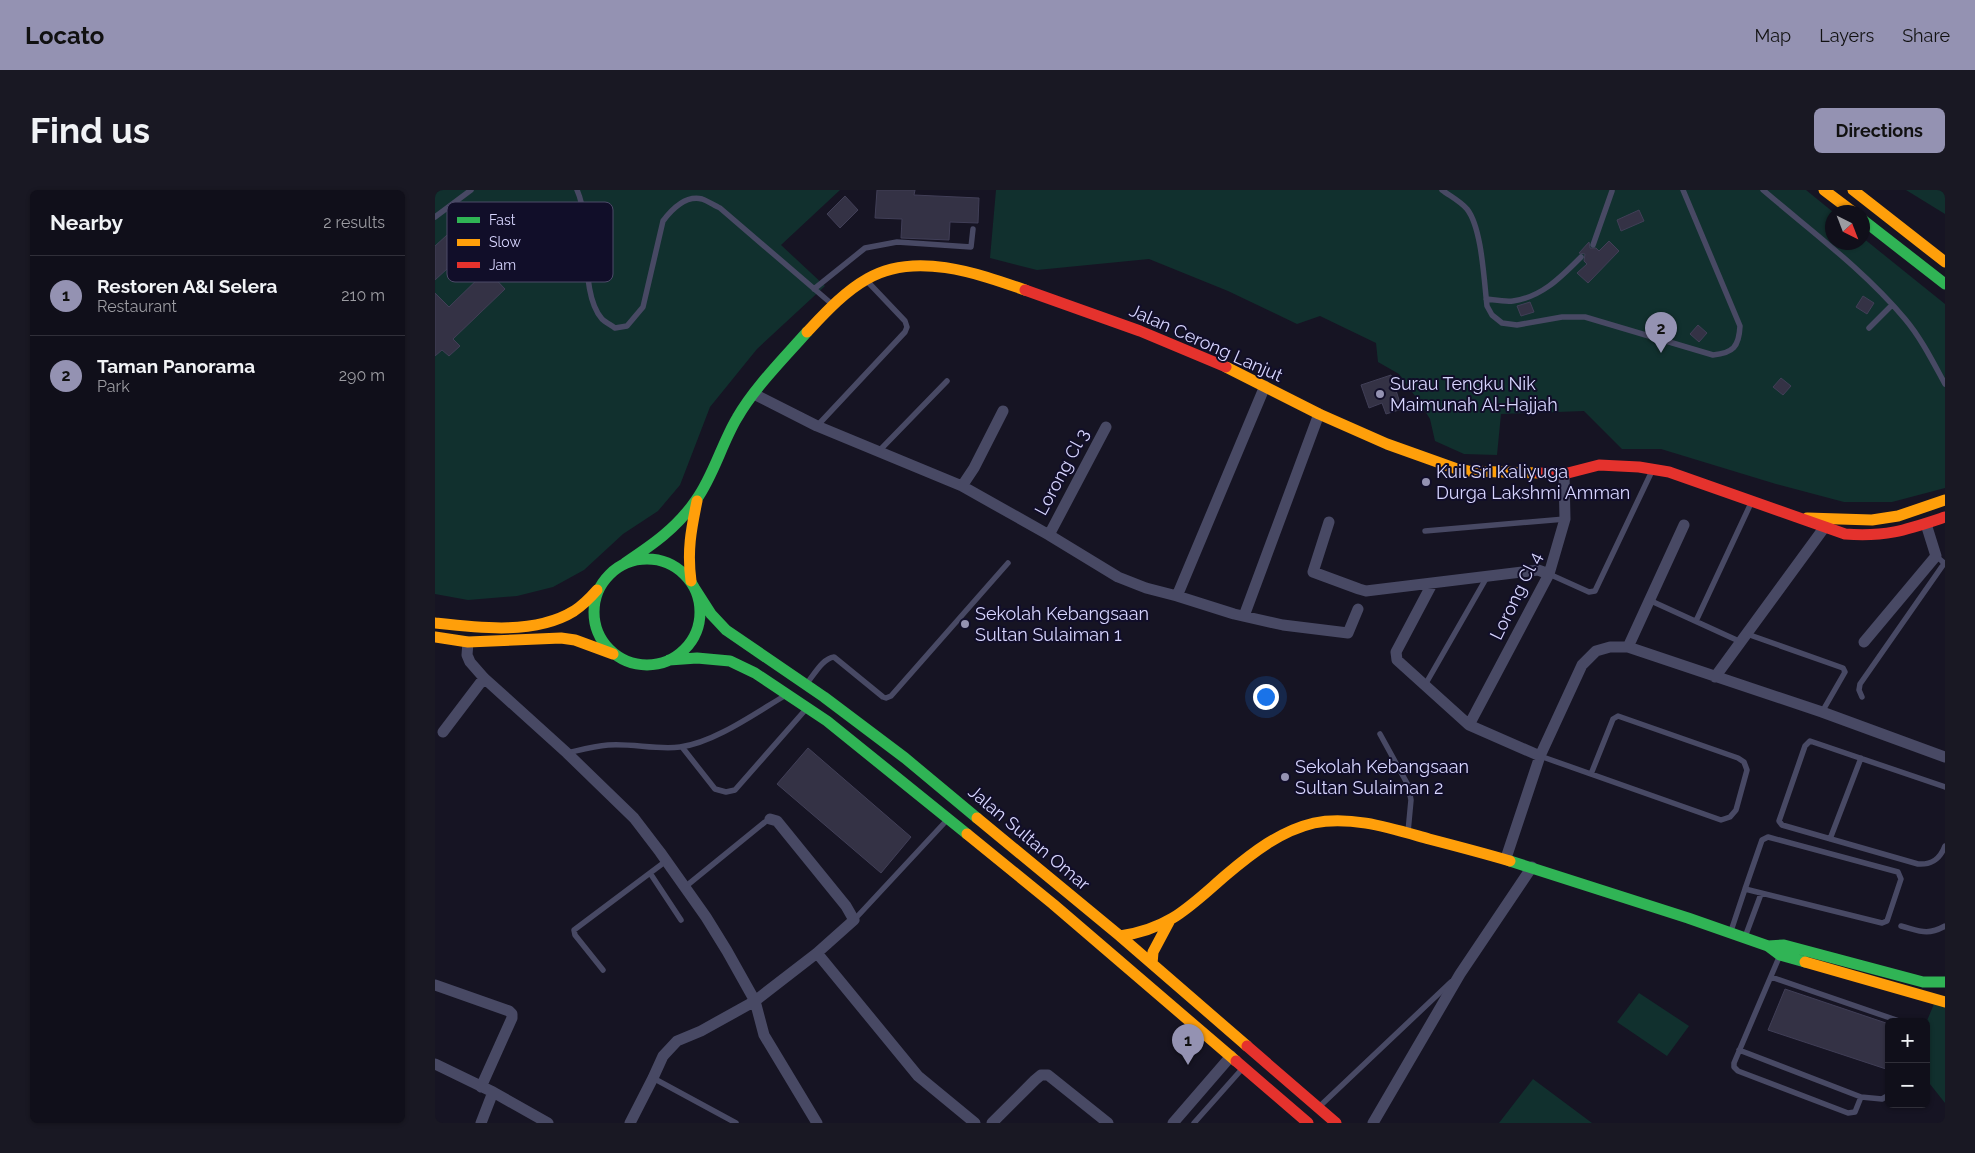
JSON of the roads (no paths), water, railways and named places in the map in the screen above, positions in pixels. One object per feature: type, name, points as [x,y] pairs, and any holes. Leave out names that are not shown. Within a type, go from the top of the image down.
[{"type":"street","points":[[1824,190],[1844,205]]},
{"type":"street","points":[[1853,190],[1945,262]]},
{"type":"street","points":[[1870,225],[1945,284]]},
{"type":"street","name":"Jalan Cerong Lanjut","points":[[625,563],[662,538],[676,525],[697,499],[737,417],[789,352],[833,305],[866,279],[884,271],[914,264],[931,265],[996,280],[1140,331],[1233,370],[1319,414],[1387,444],[1457,469],[1563,474],[1599,465],[1653,469],[1669,472],[1845,534],[1871,536],[1901,532],[1945,517]]},
{"type":"street","points":[[1177,596],[1265,386]]},
{"type":"street","points":[[754,394],[817,426],[962,486],[1049,535],[1117,577],[1146,588],[1283,625],[1348,633],[1359,609]]},
{"type":"street","points":[[962,486],[974,468],[1003,411]]},
{"type":"street","points":[[1245,616],[1319,414]]},
{"type":"street","name":"Lorong Cl 3","points":[[1049,535],[1106,427]]},
{"type":"street","name":"Lorong Cl 4","points":[[1469,725],[1549,574],[1565,519],[1563,474]]},
{"type":"street","name":"Jalan Cerong Lanjut","points":[[693,585],[688,561],[689,538],[697,499]]},
{"type":"street","name":"Jalan Cerong Lanjut","points":[[1800,518],[1873,520],[1898,516],[1945,500]]},
{"type":"street","points":[[1329,522],[1313,572],[1366,590],[1432,584],[1538,570],[1549,574]]},
{"type":"street","points":[[1864,642],[1936,556],[1926,524]]},
{"type":"street","points":[[1627,647],[1684,525]]},
{"type":"street","points":[[1715,677],[1824,528]]},
{"type":"street","points":[[435,623],[498,628],[543,622],[569,614],[584,604],[611,573],[625,563],[643,558],[661,560],[678,568],[693,585],[700,605],[699,622],[693,637],[683,650],[669,660]]},
{"type":"street","points":[[1432,584],[1395,652],[1395,657],[1469,725],[1540,756]]},
{"type":"street","name":"Jalan Sultan Omar","points":[[693,585],[711,614],[726,630],[806,684],[905,758],[1120,936],[1336,1123]]},
{"type":"street","points":[[599,588],[595,599],[595,625],[607,647],[617,655]]},
{"type":"street","points":[[435,637],[468,642],[568,639],[617,655],[626,660],[647,665],[669,660],[711,658],[729,661],[755,673],[827,721],[949,819],[1053,904],[1308,1123]]},
{"type":"street","points":[[468,642],[467,655],[470,662],[484,678],[567,753],[634,818],[685,887],[707,918],[755,1001],[764,1035],[817,1123]]},
{"type":"street","points":[[1506,858],[1540,756],[1582,665],[1596,651],[1610,647],[1627,647],[1822,712],[1945,757]]},
{"type":"street","points":[[443,732],[484,678]]},
{"type":"street","points":[[629,1123],[663,1056],[677,1041],[701,1031],[755,1001],[817,953],[854,920],[846,906],[777,821],[770,819]]},
{"type":"street","points":[[1120,936],[1135,934],[1169,922],[1265,845],[1295,829],[1311,823],[1331,820],[1362,824],[1506,858],[1768,946],[1780,955],[1945,1002]]},
{"type":"street","points":[[1373,1123],[1460,974],[1532,867]]},
{"type":"street","points":[[1152,964],[1153,952],[1169,922]]},
{"type":"street","points":[[1768,946],[1784,945],[1923,982],[1945,982]]},
{"type":"street","points":[[817,953],[918,1076],[975,1123]]},
{"type":"street","points":[[435,985],[509,1011],[512,1014],[512,1018],[481,1087]]},
{"type":"street","points":[[1173,1123],[1231,1056]]},
{"type":"street","points":[[435,1064],[493,1092],[548,1123]]},
{"type":"street","points":[[992,1123],[1035,1080],[1041,1075],[1048,1075],[1108,1123]]},
{"type":"street","points":[[481,1123],[493,1092]]},
{"type":"lane","points":[[455,202],[471,190]]},
{"type":"lane","points":[[577,190],[582,202]]},
{"type":"lane","points":[[1442,190],[1466,209],[1473,220],[1480,247],[1487,306],[1492,315],[1502,323],[1517,325],[1563,317],[1585,317],[1713,356],[1728,352],[1735,347],[1739,339],[1740,326],[1683,190]]},
{"type":"lane","points":[[1593,245],[1612,190]]},
{"type":"lane","points":[[1763,190],[1875,285],[1906,320],[1945,384]]},
{"type":"lane","points":[[589,282],[595,305],[602,319],[615,328],[627,326],[643,307],[663,221],[671,210],[684,201],[702,199],[721,208],[833,305]]},
{"type":"lane","points":[[435,217],[447,208]]},
{"type":"lane","points":[[814,288],[865,248],[897,242],[971,247],[973,229]]},
{"type":"lane","points":[[1486,299],[1512,301],[1531,296],[1551,286],[1581,258]]},
{"type":"lane","points":[[817,426],[905,332],[907,327],[905,321],[866,279]]},
{"type":"lane","points":[[1869,328],[1892,305]]},
{"type":"lane","points":[[879,451],[947,381]]},
{"type":"lane","points":[[1549,574],[1589,592],[1595,591],[1653,469]]},
{"type":"lane","points":[[1696,621],[1752,501]]},
{"type":"lane","points":[[1425,531],[1565,519]]},
{"type":"lane","points":[[1862,697],[1859,690],[1860,684],[1943,565],[1943,562],[1936,556]]},
{"type":"lane","points":[[806,684],[825,661],[834,657],[883,697],[891,696],[1008,563]]},
{"type":"lane","points":[[1425,685],[1487,577]]},
{"type":"lane","points":[[1649,600],[1696,621],[1744,638],[1843,668],[1845,672],[1822,712]]},
{"type":"lane","points":[[567,753],[607,745],[653,748],[682,746],[711,737],[741,722],[787,694]]},
{"type":"lane","points":[[682,746],[715,789],[726,792],[735,790],[807,707]]},
{"type":"lane","points":[[1540,756],[1721,820],[1730,817],[1736,810],[1747,770],[1744,762],[1738,758],[1618,716],[1613,719],[1591,774]]},
{"type":"lane","points":[[1380,734],[1408,785],[1411,800],[1408,834]]},
{"type":"lane","points":[[1945,787],[1811,741],[1805,746],[1779,821],[1780,824],[1918,864],[1927,865],[1938,859],[1945,846]]},
{"type":"lane","points":[[1830,839],[1861,758]]},
{"type":"lane","points":[[685,887],[770,819]]},
{"type":"lane","points":[[854,920],[949,819]]},
{"type":"lane","points":[[1730,933],[1745,889],[1762,840],[1768,837],[1898,872],[1901,878],[1887,922],[1885,923],[1745,889]]},
{"type":"lane","points":[[603,970],[575,934],[574,930],[666,861]]},
{"type":"lane","points":[[650,873],[681,920]]},
{"type":"lane","points":[[1744,938],[1761,894]]},
{"type":"lane","points":[[1901,926],[1927,933],[1945,926]]},
{"type":"lane","points":[[1780,955],[1739,1050],[1734,1067],[1738,1071],[1848,1113],[1855,1112],[1861,1097]]},
{"type":"lane","points":[[1318,1108],[1460,974]]},
{"type":"lane","points":[[1771,977],[1890,1018]]},
{"type":"lane","points":[[1739,1050],[1861,1097],[1885,1098]]},
{"type":"lane","points":[[1194,1123],[1244,1067]]},
{"type":"lane","points":[[653,1078],[736,1123]]},
{"type":"place","name":"Taman Panorama","points":[[1661,353]]},
{"type":"place","name":"Surau Tengku Nik Maimunah Al-Hajjah","points":[[1380,394]]},
{"type":"place","name":"Kuil Sri Kaliyuga Durga Lakshmi Amman","points":[[1426,482]]},
{"type":"place","name":"Sekolah Kebangsaan Sultan Sulaiman 1","points":[[965,624]]},
{"type":"place","name":"Sekolah Kebangsaan Sultan Sulaiman 2","points":[[1285,777]]},
{"type":"place","name":"Restoren A&I Selera","points":[[1188,1065]]}]
